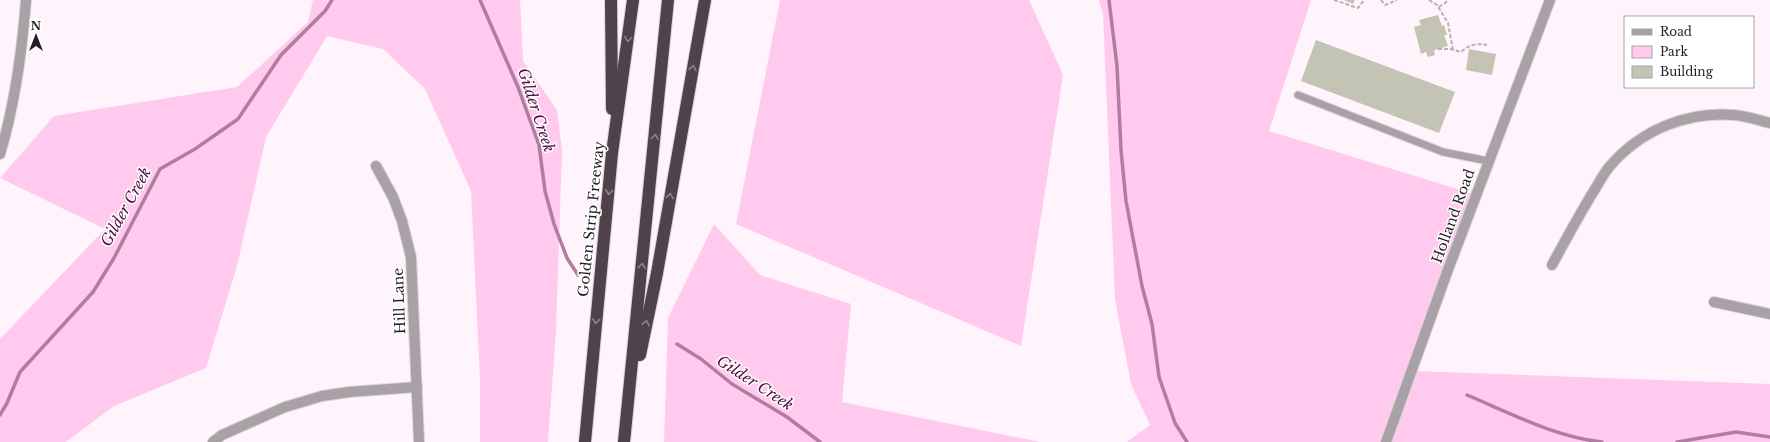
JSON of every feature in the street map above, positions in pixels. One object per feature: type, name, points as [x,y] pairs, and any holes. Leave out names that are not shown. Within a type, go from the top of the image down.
[{"type":"highway","points":[[611,0],[612,153]]},
{"type":"highway","name":"Golden Strip Freeway","points":[[585,442],[612,153],[633,0]]},
{"type":"highway","points":[[624,442],[668,0]]},
{"type":"highway","points":[[627,416],[657,273],[705,0]]},
{"type":"street","points":[[0,154],[14,98],[21,61],[26,0]]},
{"type":"street","name":"Holland Road","points":[[1386,442],[1488,161],[1550,0]]},
{"type":"street","points":[[1552,265],[1587,203],[1610,167],[1624,152],[1645,136],[1672,123],[1704,115],[1736,116],[1770,123]]},
{"type":"street","name":"Hill Lane","points":[[376,166],[393,197],[402,221],[411,257],[419,442]]},
{"type":"street","points":[[1714,302],[1770,314]]},
{"type":"street","points":[[213,442],[222,435],[285,407],[322,396],[349,392],[416,387]]},
{"type":"lane","points":[[1298,95],[1443,152],[1488,161]]},
{"type":"path","points":[[1334,0],[1358,8],[1364,0]]},
{"type":"path","points":[[1381,0],[1385,5],[1397,0]]},
{"type":"path","points":[[1429,0],[1439,7],[1449,29],[1453,50]]},
{"type":"path","points":[[1439,7],[1449,0]]},
{"type":"path","points":[[1438,49],[1461,52],[1465,48],[1479,43],[1487,45]]},
{"type":"green space","points":[[313,0],[520,0],[523,61],[557,110],[562,151],[556,332],[548,442],[480,442],[480,380],[471,191],[425,89],[383,49],[327,36],[266,137],[237,266],[206,368],[114,406],[66,442],[0,442],[0,339],[105,229],[0,178],[54,116],[237,87],[308,22]]},
{"type":"green space","points":[[780,0],[1029,0],[1063,75],[1021,346],[736,224]]},
{"type":"green space","points":[[1099,0],[1311,0],[1269,131],[1480,196],[1413,371],[1770,384],[1770,442],[1127,442],[1150,425],[1131,384],[1115,299],[1103,14]]},
{"type":"green space","points":[[714,224],[760,275],[851,304],[842,402],[1041,442],[664,442],[668,318]]},
{"type":"building","points":[[1344,0],[1355,0],[1353,4]]},
{"type":"building","points":[[1438,15],[1442,26],[1444,25],[1447,35],[1444,35],[1448,46],[1434,50],[1435,55],[1428,57],[1426,52],[1421,54],[1414,27],[1421,25],[1419,20]]},
{"type":"building","points":[[1316,40],[1455,92],[1439,133],[1301,81]]},
{"type":"building","points":[[1469,49],[1496,54],[1492,75],[1466,70]]},
{"type":"waterway","name":"Gilder Creek","points":[[0,415],[7,403],[20,372],[93,292],[114,258],[160,169],[195,149],[238,119],[281,55],[325,11],[332,0]]},
{"type":"waterway","name":"Gilder Creek","points":[[480,0],[518,87],[539,145],[545,191],[554,224],[567,258],[578,275]]},
{"type":"waterway","points":[[1109,0],[1117,66],[1121,150],[1126,201],[1142,286],[1152,324],[1159,377],[1175,423],[1187,442]]},
{"type":"waterway","name":"Gilder Creek","points":[[677,344],[701,359],[732,384],[787,417],[820,442]]},
{"type":"waterway","points":[[1467,395],[1550,430],[1602,442]]},
{"type":"waterway","points":[[1677,442],[1736,432],[1770,437]]}]
